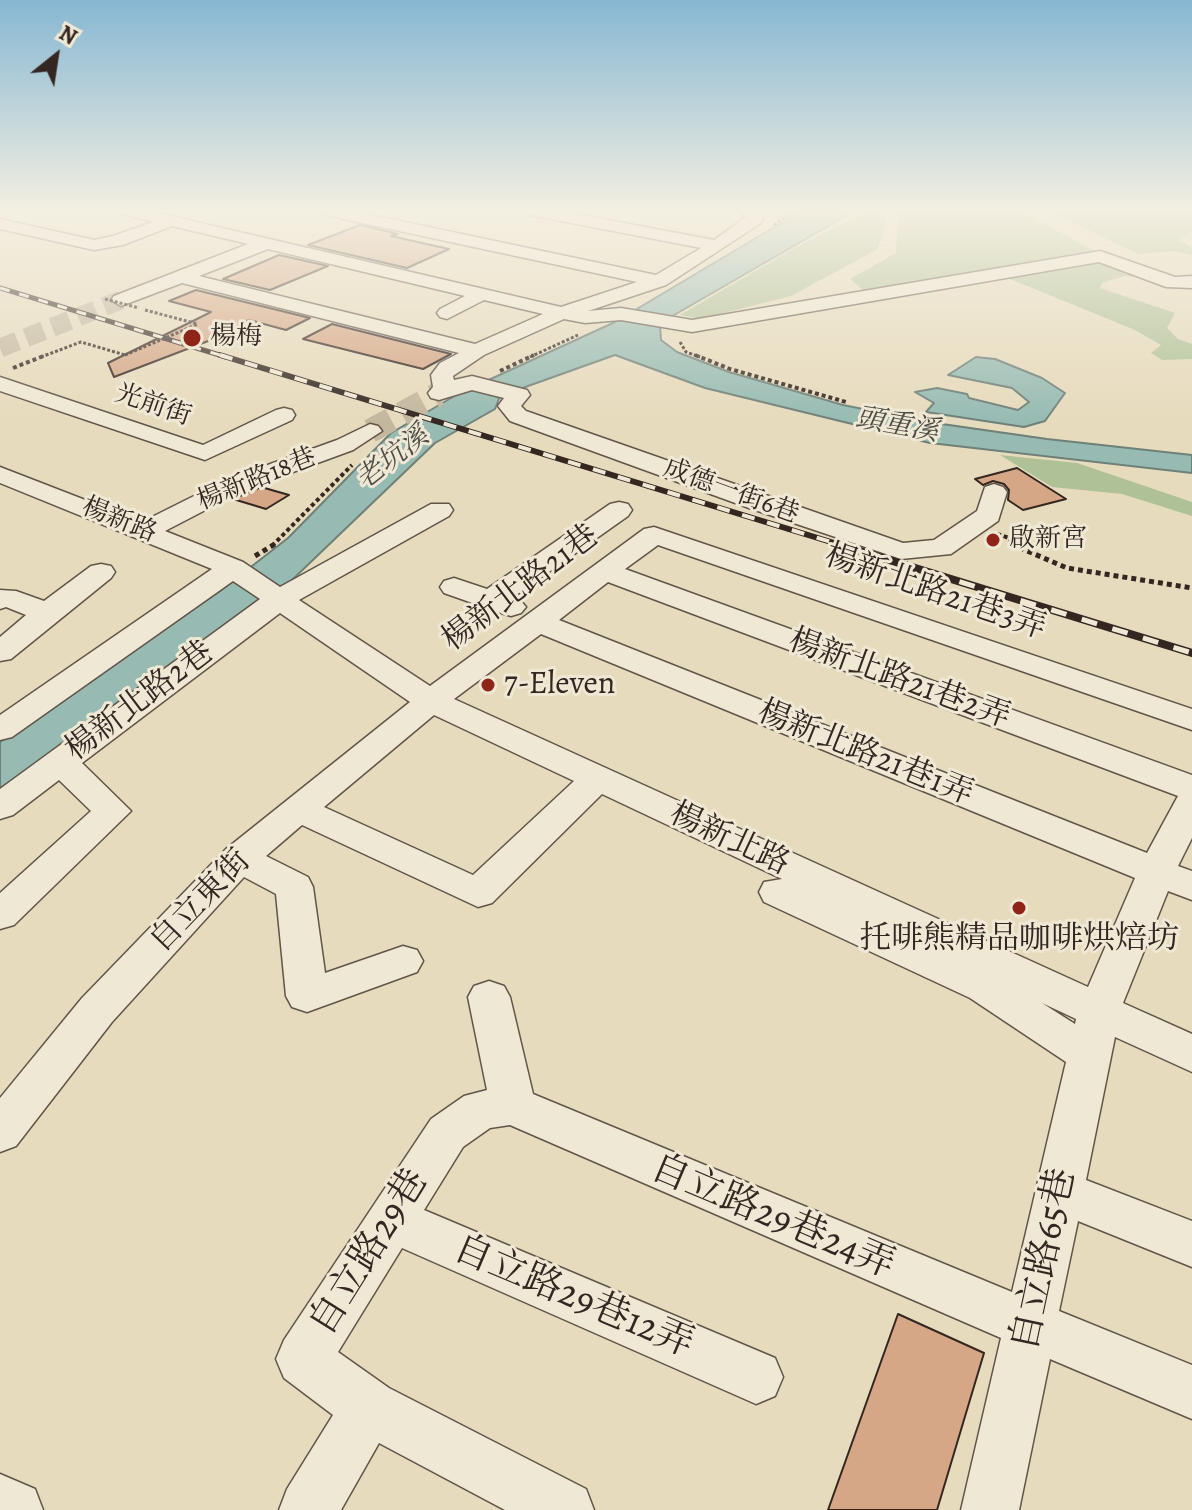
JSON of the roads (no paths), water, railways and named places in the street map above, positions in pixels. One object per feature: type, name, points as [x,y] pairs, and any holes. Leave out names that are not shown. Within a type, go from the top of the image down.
[{"type":"street","points":[[122,302],[172,280]]},
{"type":"street","points":[[194,280],[477,351]]},
{"type":"street","points":[[430,280],[562,313],[585,317],[621,314],[685,325],[953,280]]},
{"type":"street","points":[[1167,280],[1192,282]]},
{"type":"street","points":[[442,388],[448,368],[477,351],[562,313],[659,281]]},
{"type":"street","points":[[447,313],[484,293]]},
{"type":"street","points":[[442,388],[488,357],[585,317]]},
{"type":"street","name":"光前街","points":[[5,376],[205,453],[284,415]]},
{"type":"street","name":"成德一街6巷","points":[[442,388],[475,384],[519,395],[509,406],[518,416],[901,551],[941,548],[989,515],[994,492]]},
{"type":"street","name":"楊新路18巷","points":[[145,531],[235,485],[345,445],[370,431]]},
{"type":"street","name":"楊新路","points":[[7,483],[145,531],[235,570],[281,598]]},
{"type":"street","name":"楊新北路2巷","points":[[0,807],[281,598],[440,510]]},
{"type":"street","points":[[491,599],[619,510]]},
{"type":"street","name":"楊新北路21巷","points":[[431,701],[654,535]]},
{"type":"street","name":"楊新北路21巷3弄","points":[[654,535],[1192,720]]},
{"type":"street","points":[[0,730],[235,570]]},
{"type":"street","points":[[0,652],[101,572]]},
{"type":"street","name":"楊新北路21巷2弄","points":[[606,572],[1192,788]]},
{"type":"street","name":"楊新北路21巷1弄","points":[[454,587],[491,599],[1192,886]]},
{"type":"street","points":[[2,596],[47,613]]},
{"type":"street","name":"楊新北路","points":[[281,598],[431,701],[597,779],[1094,1033],[1192,1054]]},
{"type":"street","name":"自立東街","points":[[0,1132],[97,1010],[239,858],[431,701]]},
{"type":"street","points":[[0,915],[113,811],[60,762]]},
{"type":"street","points":[[300,810],[478,893],[597,779]]},
{"type":"street","name":"自立路65巷","points":[[990,1510],[1094,1033],[1157,871],[1192,802]]},
{"type":"street","points":[[239,858],[294,887],[307,996],[403,961]]},
{"type":"street","points":[[778,892],[985,987],[1094,1033]]},
{"type":"street","points":[[489,997],[513,1106]]},
{"type":"street","name":"自立路29巷","points":[[369,1408],[303,1359],[447,1133],[480,1110],[513,1106]]},
{"type":"street","name":"自立路29巷24弄","points":[[513,1106],[1192,1392]]},
{"type":"street","points":[[1059,1191],[1192,1244]]},
{"type":"street","name":"自立路29巷12弄","points":[[390,1219],[756,1377]]},
{"type":"street","points":[[308,1510],[369,1408],[565,1510]]},
{"type":"street","points":[[0,1503],[14,1510]]},
{"type":"water","points":[[685,280],[734,280],[660,325],[661,340],[677,352],[729,372],[843,405],[928,422],[1192,455],[1192,473],[930,443],[705,388],[615,355],[500,396],[495,409],[435,443],[292,580],[0,795],[0,742],[220,591],[288,538],[391,433],[458,394],[615,322]]},
{"type":"water","points":[[976,357],[995,359],[1042,378],[1065,393],[1045,421],[1024,427],[926,412],[934,403],[915,392],[937,388],[1018,410],[1029,402],[1012,388],[948,375]]},
{"type":"tunnel","points":[[0,348],[121,300]]},
{"type":"tunnel","points":[[370,431],[438,394]]},
{"type":"railway","points":[[0,288],[226,357]]},
{"type":"railway","points":[[220,355],[844,546]]},
{"type":"railway","points":[[837,544],[1192,653]]},
{"type":"place","name":"楊梅","points":[[192,338]]},
{"type":"place","name":"啟新宮","points":[[993,540]]},
{"type":"place","name":"7-Eleven","points":[[488,685]]},
{"type":"place","name":"托啡熊精品咖啡烘焙坊","points":[[1019,908]]},
{"type":"water label","name":"頭重溪","points":[[897,426]]},
{"type":"water label","name":"老坑溪","points":[[393,459]]}]
